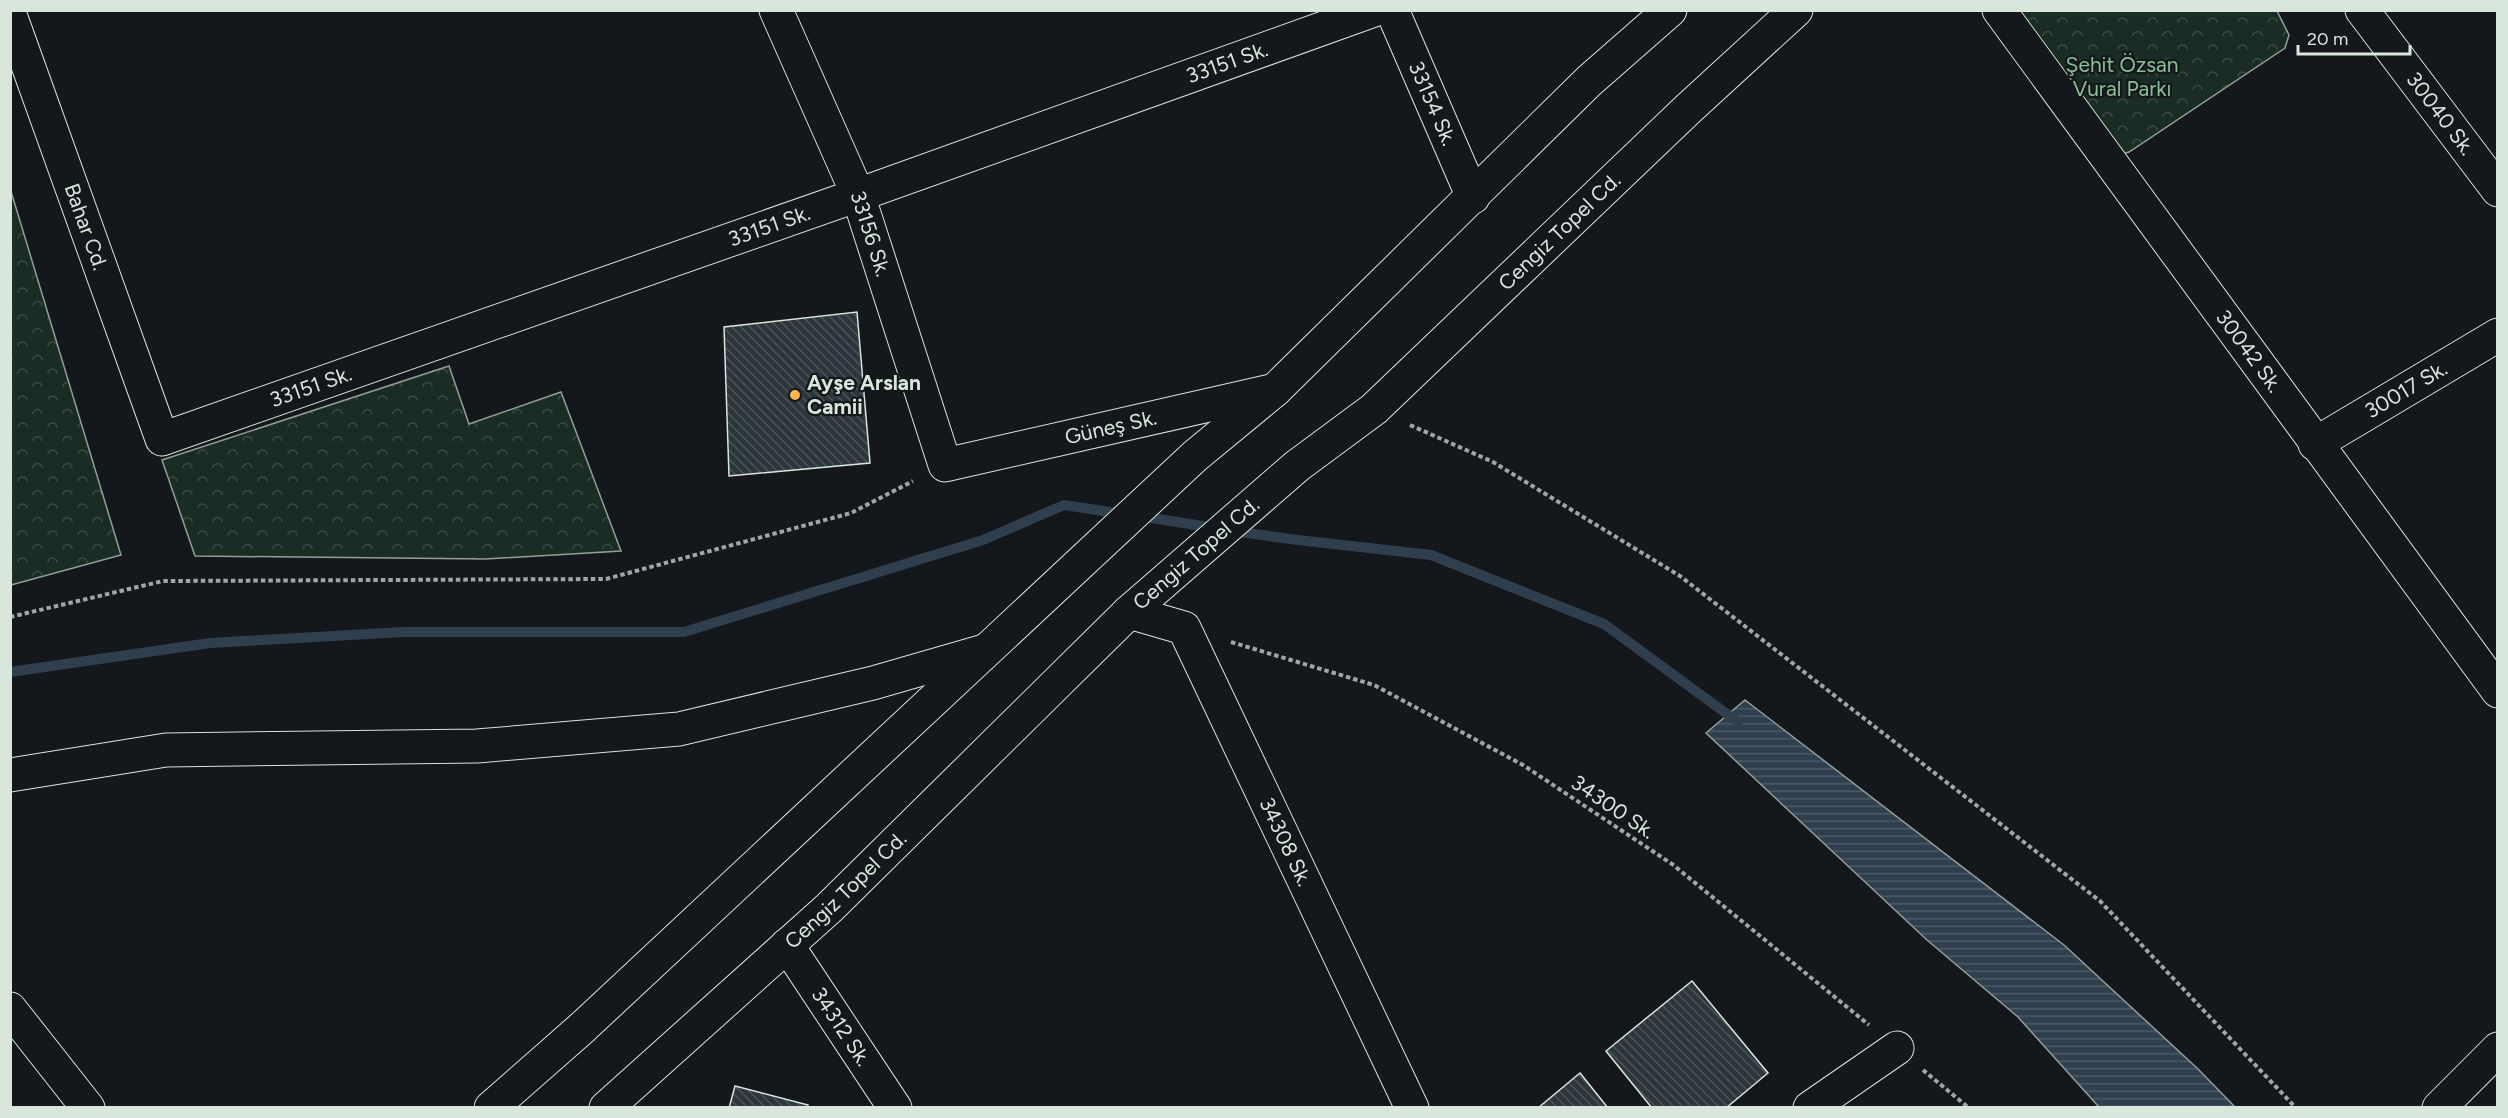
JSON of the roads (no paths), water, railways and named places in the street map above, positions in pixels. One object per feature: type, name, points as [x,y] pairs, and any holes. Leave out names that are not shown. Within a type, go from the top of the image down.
[{"type":"street","name":"33156 Sk.","points":[[776,10],[858,195],[945,465]]},
{"type":"street","name":"33151 Sk.","points":[[162,439],[858,195],[1374,10]]},
{"type":"street","name":"33154 Sk.","points":[[1392,10],[1473,197]]},
{"type":"street","points":[[491,1107],[583,1027],[1195,456],[1275,390],[1589,81],[1670,10]]},
{"type":"street","name":"Cengiz Topel Cd.","points":[[606,1107],[829,908],[1129,612],[1297,466],[1374,409],[1688,109],[1796,10]]},
{"type":"street","name":"30042 Sk.","points":[[1999,10],[2314,444],[2498,691]]},
{"type":"street","name":"30040 Sk.","points":[[2362,10],[2498,190]]},
{"type":"street","name":"Bahar Cd.","points":[[10,15],[162,439]]},
{"type":"street","name":"30017 Sk.","points":[[2314,444],[2498,335]]},
{"type":"street","name":"Güneş Sk.","points":[[945,465],[1275,390]]},
{"type":"street","name":"34308 Sk.","points":[[1129,612],[1184,628],[1412,1107]]},
{"type":"street","points":[[10,775],[166,750],[477,746],[679,729],[873,683],[984,651]]},
{"type":"street","name":"34312 Sk.","points":[[787,945],[895,1107]]},
{"type":"street","points":[[10,1009],[88,1107]]},
{"type":"street","points":[[1810,1107],[1897,1048]]},
{"type":"street","points":[[2439,1107],[2498,1049]]},
{"type":"water","points":[[1745,700],[2064,945],[2198,1069],[2235,1107],[2099,1107],[2018,1017],[1927,940],[1706,733]]},
{"type":"waterway","points":[[10,672],[210,643],[403,632],[684,632],[983,540],[1064,505],[1123,514]]},
{"type":"waterway","points":[[1139,516],[1215,528]]},
{"type":"waterway","points":[[1233,531],[1431,555],[1604,624],[1738,722]]},
{"type":"place","name":"Ayşe Arslan Camii","points":[[795,395]]},
{"type":"park label","name":"Şehit Özsan Vural Parkı","points":[[2122,77]]}]
